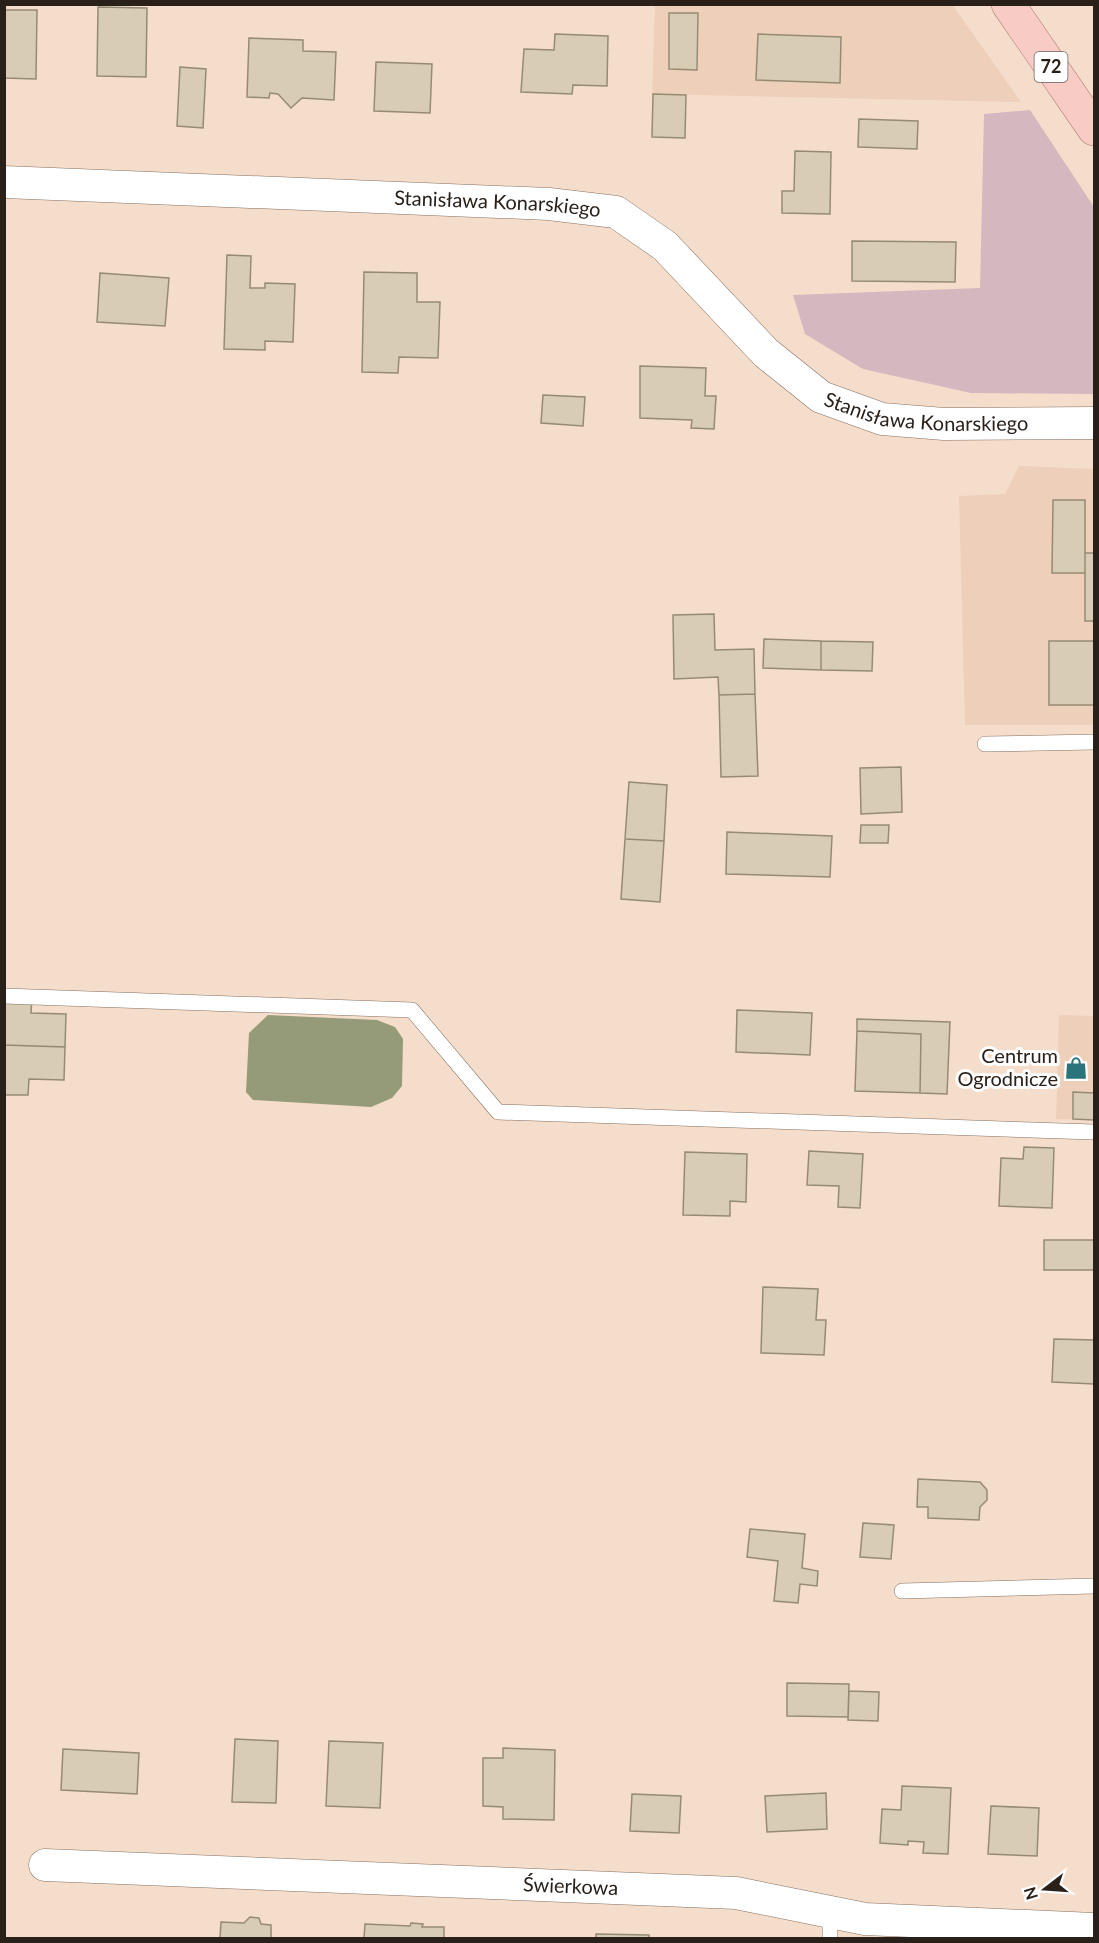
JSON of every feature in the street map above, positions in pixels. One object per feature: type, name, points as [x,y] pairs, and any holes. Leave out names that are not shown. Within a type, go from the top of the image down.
[{"type":"main road","name":"72","points":[[1008,4],[1095,129]]},
{"type":"street","name":"Stanisława Konarskiego","points":[[4,182],[537,204],[616,212],[665,246],[766,354],[820,397],[882,419],[944,424],[1095,423]]},
{"type":"street","name":"Świerkowa","points":[[45,1865],[736,1893],[830,1925],[865,1919],[1095,1929]]},
{"type":"lane","points":[[985,744],[1095,742]]},
{"type":"lane","points":[[4,996],[412,1010],[498,1112],[1095,1132]]},
{"type":"lane","points":[[902,1591],[1095,1586]]},
{"type":"shaded area","points":[[952,4],[1021,102],[652,94],[655,5]]},
{"type":"shaded area","points":[[1030,110],[1094,207],[1094,394],[971,393],[863,369],[805,334],[793,295],[980,288],[984,114]]},
{"type":"shaded area","points":[[1019,466],[1094,469],[1094,725],[965,725],[959,496],[1005,494]]},
{"type":"shaded area","points":[[268,1015],[377,1020],[395,1027],[403,1039],[402,1086],[392,1098],[371,1107],[253,1100],[246,1092],[249,1033]]},
{"type":"shaded area","name":"Centrum Ogrodnicze","points":[[1059,1015],[1094,1016],[1094,1120],[1056,1119]]},
{"type":"building","points":[[98,7],[147,8],[146,77],[97,76]]},
{"type":"building","points":[[4,10],[37,10],[36,79],[4,78]]},
{"type":"building","points":[[669,13],[698,13],[697,70],[669,69]]},
{"type":"building","points":[[555,34],[608,36],[607,86],[573,85],[572,94],[521,92],[524,49],[554,50]]},
{"type":"building","points":[[758,34],[841,37],[840,83],[756,80]]},
{"type":"building","points":[[249,38],[303,40],[303,51],[336,52],[334,100],[302,98],[291,108],[278,94],[270,93],[269,98],[247,97]]},
{"type":"building","points":[[376,62],[432,64],[430,113],[374,111]]},
{"type":"building","points":[[180,67],[206,69],[203,128],[177,126]]},
{"type":"building","points":[[653,94],[686,95],[685,138],[652,137]]},
{"type":"building","points":[[859,119],[918,121],[917,149],[858,147]]},
{"type":"building","points":[[795,151],[831,152],[830,214],[782,213],[782,191],[794,191]]},
{"type":"building","points":[[852,241],[956,242],[955,282],[852,281]]},
{"type":"building","points":[[227,255],[251,256],[250,288],[265,288],[265,283],[295,284],[293,342],[265,341],[265,350],[224,349]]},
{"type":"building","points":[[364,272],[417,273],[417,302],[440,302],[438,358],[399,357],[398,373],[362,372]]},
{"type":"building","points":[[100,273],[169,278],[165,326],[97,322]]},
{"type":"building","points":[[640,366],[706,368],[705,396],[716,396],[714,429],[691,428],[692,420],[640,418]]},
{"type":"building","points":[[543,395],[585,397],[583,426],[541,423]]},
{"type":"building","points":[[1053,500],[1085,500],[1085,573],[1052,573]]},
{"type":"building","points":[[1085,553],[1094,553],[1094,621],[1085,621]]},
{"type":"building","points":[[714,614],[715,650],[754,649],[755,694],[719,695],[718,677],[674,679],[673,615]]},
{"type":"building","points":[[764,639],[821,641],[821,670],[763,668]]},
{"type":"building","points":[[821,641],[873,642],[872,671],[821,670]]},
{"type":"building","points":[[1049,641],[1094,641],[1094,705],[1049,705]]},
{"type":"building","points":[[755,694],[758,776],[721,777],[719,695]]},
{"type":"building","points":[[901,767],[902,812],[861,814],[860,768]]},
{"type":"building","points":[[629,782],[667,785],[664,841],[625,839]]},
{"type":"building","points":[[861,825],[889,825],[888,843],[860,843]]},
{"type":"building","points":[[727,832],[832,836],[830,877],[726,874]]},
{"type":"building","points":[[625,839],[664,841],[660,902],[621,899]]},
{"type":"building","points":[[4,996],[32,997],[31,1013],[66,1014],[65,1047],[4,1045]]},
{"type":"building","points":[[737,1010],[812,1013],[810,1055],[736,1052]]},
{"type":"building","points":[[857,1019],[950,1022],[947,1094],[920,1093],[921,1034],[857,1031]]},
{"type":"building","points":[[857,1031],[921,1034],[920,1093],[855,1091]]},
{"type":"building","points":[[4,1045],[65,1047],[64,1080],[29,1079],[28,1095],[4,1095]]},
{"type":"building","points":[[1073,1092],[1094,1093],[1094,1120],[1073,1119]]},
{"type":"building","points":[[1024,1147],[1054,1148],[1052,1208],[999,1206],[1001,1158],[1023,1159]]},
{"type":"building","points":[[809,1151],[863,1154],[860,1208],[838,1207],[839,1186],[807,1185]]},
{"type":"building","points":[[685,1152],[747,1154],[746,1202],[730,1201],[730,1216],[683,1215]]},
{"type":"building","points":[[1044,1240],[1094,1240],[1094,1270],[1044,1270]]},
{"type":"building","points":[[763,1287],[818,1289],[816,1320],[826,1320],[824,1355],[761,1353]]},
{"type":"building","points":[[1054,1339],[1094,1340],[1094,1384],[1052,1382]]},
{"type":"building","points":[[918,1479],[980,1482],[987,1490],[987,1500],[980,1507],[979,1520],[928,1518],[928,1507],[917,1507]]},
{"type":"building","points":[[863,1523],[894,1525],[891,1559],[860,1557]]},
{"type":"building","points":[[750,1529],[805,1534],[802,1568],[818,1571],[817,1586],[800,1584],[798,1603],[774,1601],[778,1561],[747,1557]]},
{"type":"building","points":[[787,1683],[849,1684],[848,1717],[787,1716]]},
{"type":"building","points":[[849,1691],[879,1692],[878,1721],[848,1720]]},
{"type":"building","points":[[235,1739],[278,1741],[276,1803],[232,1802]]},
{"type":"building","points":[[329,1741],[383,1743],[380,1808],[326,1806]]},
{"type":"building","points":[[503,1748],[555,1750],[554,1820],[503,1819],[503,1807],[483,1806],[483,1758],[503,1758]]},
{"type":"building","points":[[63,1749],[139,1753],[137,1794],[61,1790]]},
{"type":"building","points":[[902,1786],[951,1788],[948,1854],[923,1853],[924,1842],[908,1841],[908,1845],[880,1843],[882,1809],[901,1810]]},
{"type":"building","points":[[826,1793],[827,1829],[767,1832],[765,1796]]},
{"type":"building","points":[[632,1794],[681,1796],[679,1833],[630,1831]]},
{"type":"building","points":[[991,1806],[1039,1808],[1037,1856],[988,1854]]},
{"type":"building","points":[[250,1917],[259,1918],[261,1924],[271,1925],[271,1938],[220,1938],[221,1922],[244,1923]]},
{"type":"building","points":[[411,1923],[423,1924],[422,1927],[444,1927],[444,1938],[364,1938],[365,1924],[410,1926]]},
{"type":"building","points":[[596,1934],[649,1935],[649,1938],[596,1938]]},
{"type":"place","name":"Centrum Ogrodnicze","points":[[1076,1068]]}]
